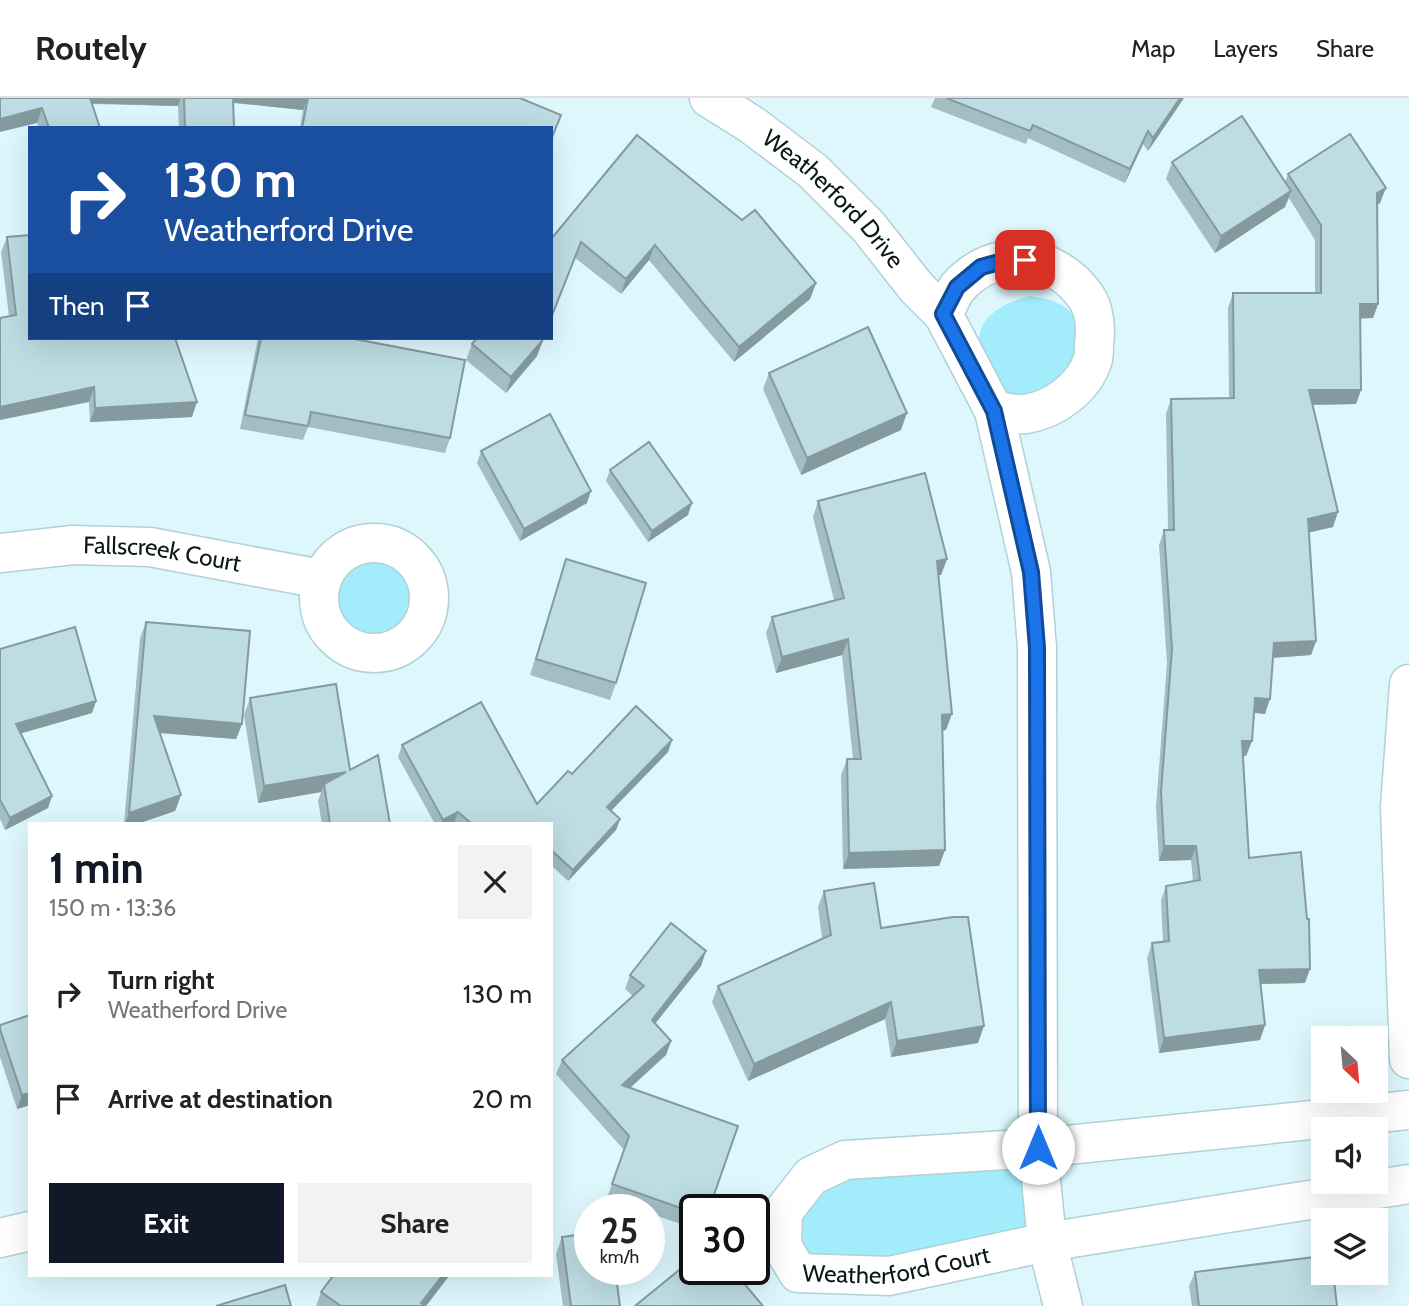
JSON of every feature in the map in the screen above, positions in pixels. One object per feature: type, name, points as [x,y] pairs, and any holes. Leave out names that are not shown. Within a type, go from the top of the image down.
[{"type":"street","name":"Weatherford Drive","points":[[709,98],[752,125],[813,171],[868,226],[916,287],[943,314],[994,411],[1031,572],[1037,648],[1038,1148],[1047,1242],[1063,1306]]},
{"type":"street","points":[[943,314],[957,287],[981,267],[1010,259],[1041,262],[1059,271],[1068,276],[1087,299],[1096,328],[1093,360],[1078,387],[1054,405],[1024,414],[994,411]]},
{"type":"street","name":"Fallscreek Court","points":[[0,553],[73,545],[150,547],[321,579]]},
{"type":"street","points":[[1409,684],[1400,807],[1409,1059]]},
{"type":"street","name":"Weatherford Court","points":[[1409,1110],[1038,1148],[845,1160],[811,1176],[783,1212],[782,1246],[798,1273],[888,1276],[1047,1242],[1409,1184]]},
{"type":"street","points":[[0,1238],[28,1231]]},
{"type":"shaded area","points":[[1030,296],[1055,302],[1071,312],[1079,325],[1087,350],[1048,403],[996,392],[979,343],[981,330],[990,315],[1013,301]]},
{"type":"shaded area","points":[[373,551],[394,555],[411,567],[423,584],[427,605],[423,626],[411,643],[394,655],[373,659],[352,655],[335,643],[323,626],[319,605],[323,584],[335,567],[352,555]]},
{"type":"shaded area","points":[[1030,1162],[1036,1258],[802,1291],[791,1218],[837,1169]]},
{"type":"building","points":[[0,98],[90,98],[99,126],[48,126],[42,108],[0,119]]},
{"type":"building","points":[[184,98],[233,98],[234,126],[185,126]]},
{"type":"building","points":[[308,98],[520,98],[561,115],[553,135],[553,126],[302,126]]},
{"type":"building","points":[[946,98],[1180,98],[1153,138],[1148,131],[1130,169],[1033,125],[1030,131]]},
{"type":"building","points":[[1242,116],[1291,191],[1221,236],[1172,162]]},
{"type":"building","points":[[1350,134],[1386,188],[1377,193],[1378,304],[1360,304],[1361,390],[1309,390],[1338,512],[1308,519],[1316,641],[1274,643],[1270,699],[1255,698],[1252,741],[1242,741],[1249,858],[1301,852],[1309,919],[1310,969],[1259,970],[1265,1025],[1164,1038],[1152,943],[1169,941],[1166,886],[1200,880],[1196,846],[1164,846],[1161,792],[1172,649],[1164,530],[1174,530],[1171,399],[1234,398],[1233,293],[1321,293],[1321,225],[1288,174]]},
{"type":"building","points":[[637,135],[742,220],[755,210],[816,283],[739,347],[655,245],[626,279],[581,242],[553,313],[553,237]]},
{"type":"building","points":[[28,235],[28,340],[176,340],[197,402],[95,408],[94,387],[0,407],[0,318],[16,315],[7,237]]},
{"type":"building","points":[[868,327],[907,413],[807,458],[769,373]]},
{"type":"building","points":[[261,340],[360,340],[465,360],[450,438],[311,412],[308,426],[245,415]]},
{"type":"building","points":[[475,340],[542,340],[511,377],[472,344]]},
{"type":"building","points":[[550,414],[591,491],[524,529],[481,451]]},
{"type":"building","points":[[649,442],[692,503],[652,531],[610,470]]},
{"type":"building","points":[[925,473],[947,559],[937,561],[952,714],[942,715],[945,850],[849,853],[847,759],[861,759],[848,639],[782,657],[772,617],[844,598],[818,501]]},
{"type":"building","points":[[566,559],[646,583],[616,683],[536,659]]},
{"type":"building","points":[[146,622],[250,631],[242,724],[154,716],[181,795],[129,813]]},
{"type":"building","points":[[75,627],[96,701],[16,724],[52,796],[10,818],[0,800],[0,649]]},
{"type":"building","points":[[336,684],[350,770],[378,755],[390,822],[330,822],[324,784],[346,772],[264,786],[250,698]]},
{"type":"building","points":[[481,702],[537,804],[568,771],[572,774],[636,706],[672,740],[607,807],[620,819],[573,870],[553,852],[553,822],[470,822],[458,812],[443,820],[402,745]]},
{"type":"building","points":[[874,883],[881,928],[968,917],[984,1026],[897,1041],[891,1002],[754,1064],[718,986],[831,935],[824,891]]},
{"type":"building","points":[[671,923],[706,951],[652,1020],[671,1041],[622,1085],[738,1126],[714,1194],[679,1194],[679,1207],[665,1203],[665,1194],[641,1194],[612,1184],[629,1136],[562,1060],[644,986],[630,975]]},
{"type":"building","points":[[28,1016],[28,1094],[22,1095],[0,1025]]},
{"type":"building","points":[[574,1235],[574,1285],[617,1285],[620,1306],[571,1306],[562,1237]]},
{"type":"building","points":[[1311,1258],[1311,1285],[1335,1285],[1337,1306],[1199,1306],[1195,1272]]},
{"type":"building","points":[[679,1270],[679,1285],[745,1285],[763,1306],[635,1306],[661,1285],[665,1285],[665,1282]]},
{"type":"building","points":[[332,1277],[441,1277],[421,1303],[425,1306],[341,1306],[321,1292]]},
{"type":"building","points":[[285,1285],[291,1306],[216,1306]]},
{"type":"route","points":[[1025,260],[1010,259],[981,267],[957,287],[943,314],[994,411],[1031,572],[1037,648],[1038,1148]]}]
